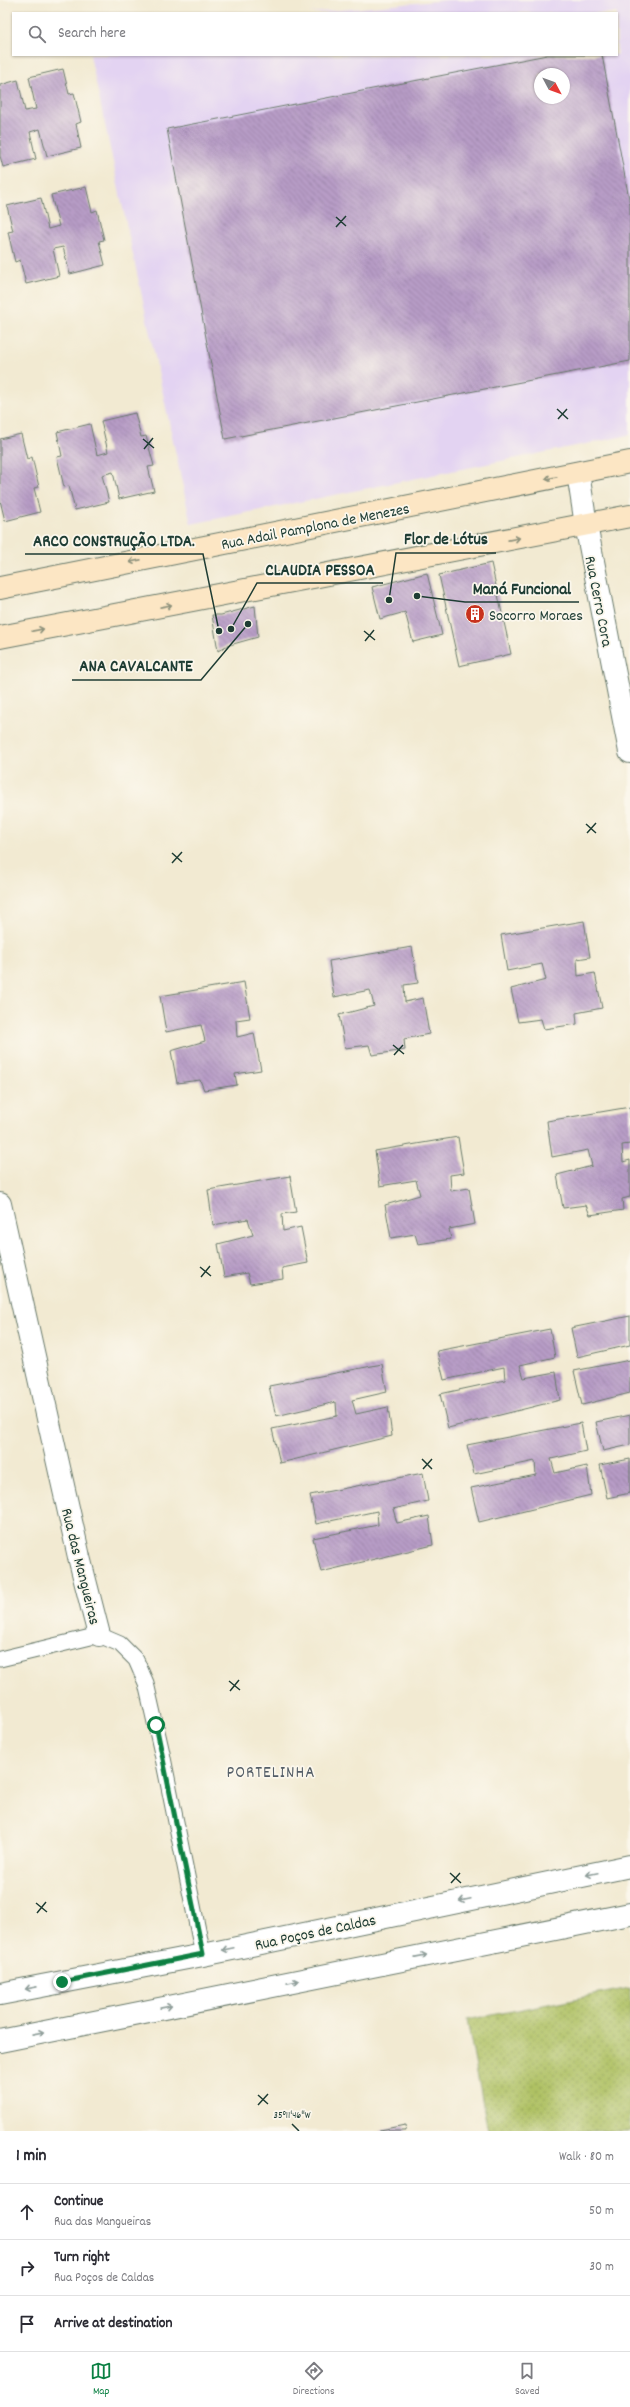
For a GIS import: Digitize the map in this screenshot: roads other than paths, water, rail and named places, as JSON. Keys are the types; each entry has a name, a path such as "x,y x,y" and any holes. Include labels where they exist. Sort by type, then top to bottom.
{"main road":[{"name":"Rua Adail Pamplona de Menezes","path":"0,588 630,462"},
{"path":"0,637 630,516"}],"street":[{"name":"Rua Cerro Cora","path":"578,473 586,525 630,752"},
{"name":"Rua das Mangueiras","path":"0,1204 77,1550 99,1635"},
{"name":"Rua Poços de Caldas","path":"0,1994 203,1954 630,1866"},
{"path":"0,2041 630,1914"}],"lane":[{"path":"0,1659 99,1635"},
{"name":"Rua das Mangueiras","path":"99,1635 120,1644 136,1660 146,1683 203,1954"}],"place":[{"name":"Maná Funcional","path":"417,596"},
{"name":"Flor de Lótus","path":"389,600"},
{"name":"Socorro Moraes","path":"475,614"},
{"name":"ANA CAVALCANTE","path":"248,624"},
{"name":"CLAUDIA PESSOA","path":"231,629"},
{"name":"ARCO CONSTRUÇÃO LTDA.","path":"219,631"}],"district":[{"name":"PORTELINHA","path":"271,1771"}]}
